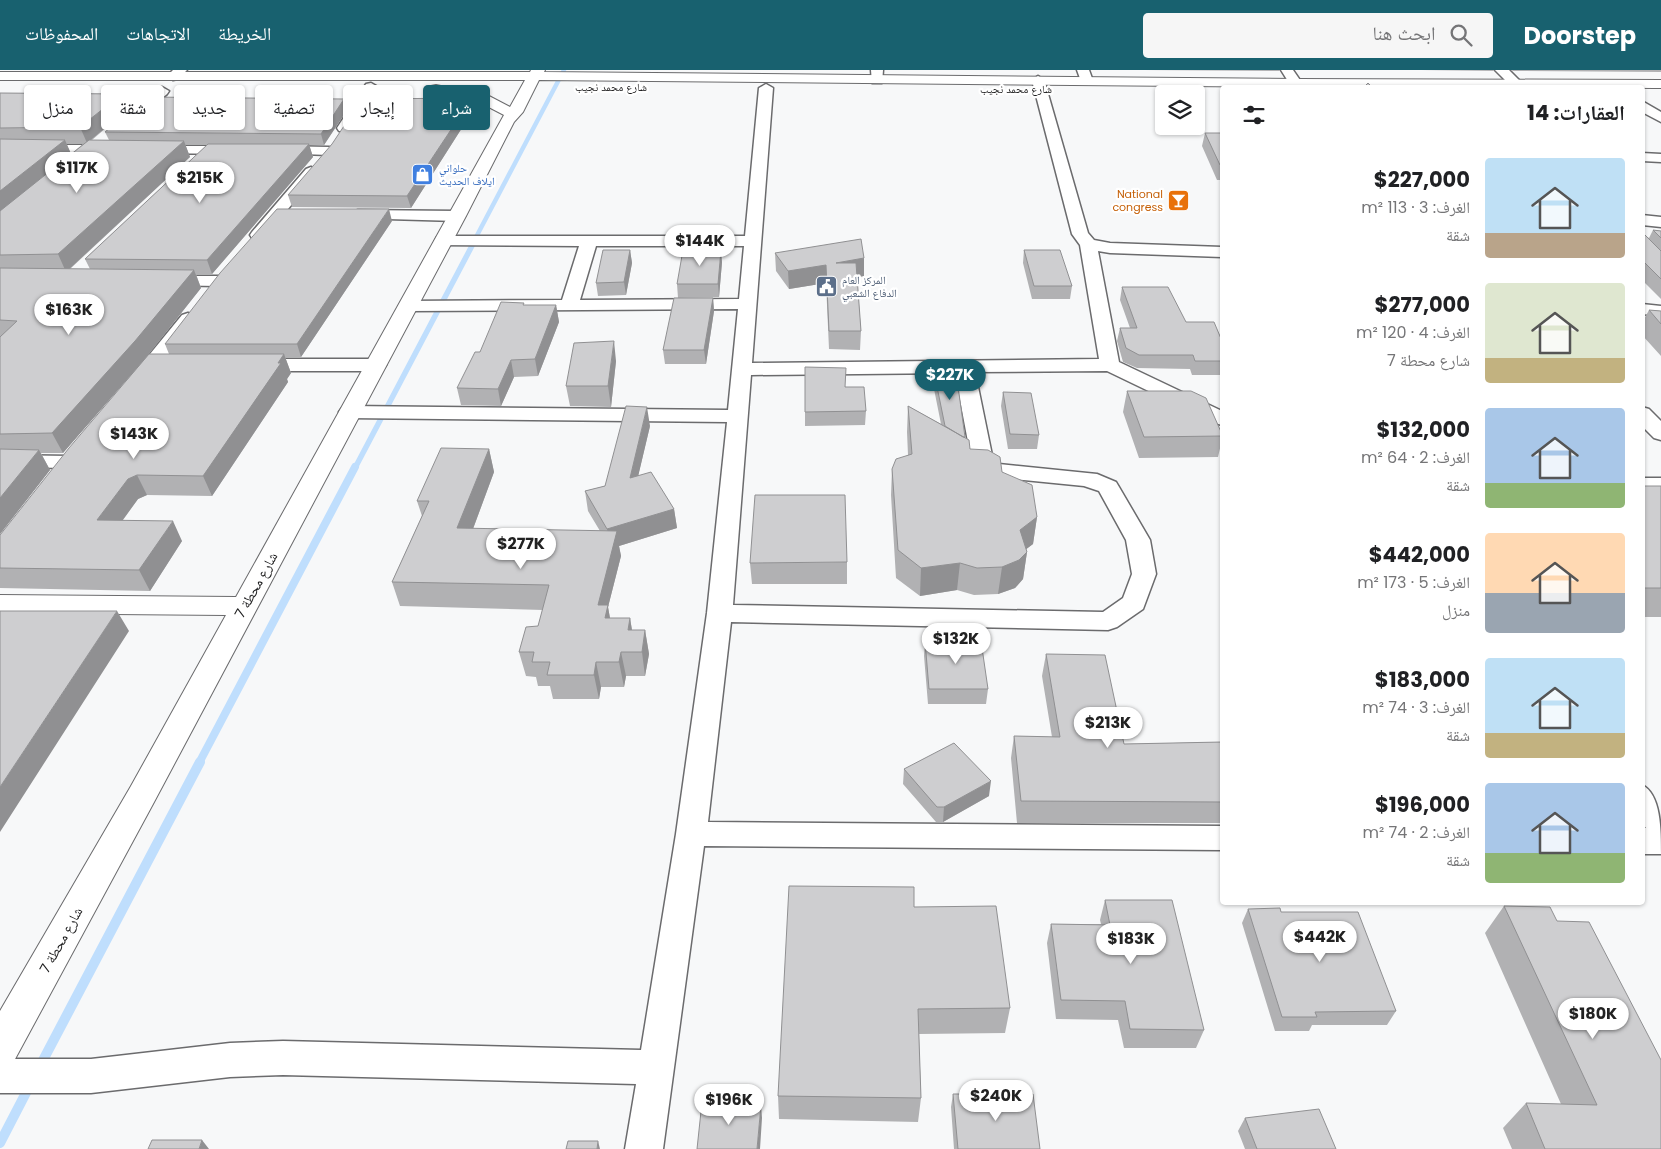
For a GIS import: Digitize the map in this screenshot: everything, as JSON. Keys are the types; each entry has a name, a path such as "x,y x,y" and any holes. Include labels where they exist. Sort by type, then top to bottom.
{"main road":[{"path":"454,76 499,70"},
{"path":"561,70 615,82"},
{"name":"شارع محمد نجيب","path":"0,76 62,73 393,73 528,81 615,82 877,75 1039,85 1085,75 1296,83 1661,84"},
{"name":"شارع محمد نجيب","path":"762,79 1220,90"},
{"path":"490,101 511,112 528,81"},
{"name":"شارع محمد نجيب","path":"470,85 528,81"},
{"name":"شارع محطة 7","path":"0,1048 142,795 444,241 528,81"},
{"path":"584,90 615,82"},
{"name":"شارع محمد نجيب","path":"245,90 343,88"},
{"path":"1645,92 1661,92"},
{"path":"0,604 244,606"}],"street":[{"path":"1287,70 1296,83"},
{"path":"1501,70 1516,83"},
{"path":"644,1149 691,834 720,613 754,241 762,79"},
{"path":"1039,85 1080,234 1088,244 1110,365"},
{"path":"1645,107 1661,118"},
{"path":"77,162 116,130"},
{"path":"243,251 329,151 343,130"},
{"path":"0,149 121,150"},
{"path":"140,150 245,150"},
{"path":"194,164 208,150"},
{"path":"264,150 329,151"},
{"path":"1645,157 1661,158"},
{"path":"275,214 294,214"},
{"path":"342,215 457,216"},
{"path":"1645,220 1661,222"},
{"path":"444,241 754,241"},
{"path":"569,305 589,241"},
{"path":"1088,244 1110,248 1220,252"},
{"path":"127,395 230,266"},
{"path":"150,280 218,281"},
{"path":"408,306 748,304"},
{"path":"1645,309 1661,310"},
{"path":"152,365 171,365"},
{"path":"239,365 376,365"},
{"path":"742,369 1110,365 1220,418"},
{"path":"720,613 1108,621 1134,604 1144,574 1138,540 1108,487 1097,481 1084,479 993,470 983,463 964,367"},
{"path":"350,412 737,416"},
{"path":"1645,416 1661,434"},
{"path":"0,461 70,462"},
{"path":"1645,485 1661,486"},
{"path":"1645,802 1661,828"},
{"path":"691,834 1220,838"},
{"path":"1645,841 1661,841"},
{"path":"0,1076 91,1076 230,1060 283,1058 656,1067"}],"building":[{"path":"0,93 24,93 24,128 0,128"},
{"path":"91,94 101,94 101,110 91,118"},
{"path":"164,97 174,97 174,130 245,130 245,98 255,98 255,130 324,130 321,134 105,132 107,130 164,130"},
{"path":"423,98 423,130 451,130 407,196 288,195 332,144 343,128 343,130 413,130 413,99"},
{"path":"333,99 343,99 333,116"},
{"path":"1205,133 1220,133 1220,165"},
{"path":"0,139 65,140 0,191"},
{"path":"89,140 184,141 58,254 0,255 0,211"},
{"path":"208,144 309,144 207,260 85,259"},
{"path":"277,209 389,209 297,344 165,344 220,273"},
{"path":"1653,230 1661,231 1661,238"},
{"path":"1645,235 1661,251 1661,279 1645,263"},
{"path":"861,239 864,258 836,263 856,263 861,331 829,331 826,265 788,271 775,253"},
{"path":"603,250 630,250 624,282 596,283"},
{"path":"683,250 721,250 718,284 677,284"},
{"path":"1024,250 1060,250 1072,286 1034,286"},
{"path":"0,268 194,270 135,341 52,433 0,434 0,337 17,321 0,320"},
{"path":"1122,287 1168,287 1186,322 1214,322 1220,336 1220,361 1195,361 1193,355 1139,355 1126,348 1120,328 1137,328"},
{"path":"674,298 713,298 704,350 663,350"},
{"path":"501,302 524,303 523,305 556,305 535,359 511,360 498,389 457,388 475,352 480,352"},
{"path":"1649,310 1661,311 1661,324"},
{"path":"614,341 608,386 566,386 574,343"},
{"path":"149,354 284,354 278,363 281,363 203,476 137,475 128,479 97,520 173,521 139,570 0,568 0,535 69,448"},
{"path":"805,367 846,368 845,387 864,387 866,411 805,412"},
{"path":"934,372 956,372 965,437 945,426"},
{"path":"1127,391 1191,391 1206,398 1220,430 1220,436 1144,437"},
{"path":"1003,392 1031,393 1039,435 1010,434"},
{"path":"626,406 647,407 630,478 651,472 674,509 607,529 585,491 605,486"},
{"path":"908,406 969,440 970,449 988,450 1000,457 1002,472 1032,485 1037,517 1020,530 1027,552 1019,560 1002,567 977,568 960,563 921,568 898,550 892,469 896,459 912,454"},
{"path":"441,448 489,449 457,528 617,531 598,605 608,605 605,618 630,618 628,630 645,630 642,652 621,652 619,662 596,662 594,675 547,675 550,662 532,662 534,652 519,652 526,627 538,626 549,585 392,582 429,501 417,501"},
{"path":"0,449 39,450 0,498"},
{"path":"1645,486 1661,486 1661,588 1645,588"},
{"path":"755,495 845,495 847,562 750,563"},
{"path":"0,611 117,611 0,787"},
{"path":"925,641 981,641 988,689 929,689"},
{"path":"1046,654 1105,655 1124,744 1220,742 1220,802 1021,801 1014,736 1060,737"},
{"path":"954,743 991,781 944,807 937,807 904,769"},
{"path":"789,886 914,887 914,907 996,906 1010,1008 918,1009 921,1098 778,1096"},
{"path":"1105,900 1172,900 1204,1030 1130,1029 1125,1001 1061,1000 1051,924 1110,925"},
{"path":"1504,906 1550,907 1557,921 1589,922 1661,1060 1661,1149 1545,1149 1526,1103 1597,1105"},
{"path":"1280,908 1281,912 1358,912 1396,1011 1315,1012 1317,1017 1282,1017 1248,909"},
{"path":"953,1094 1033,1094 1040,1149 958,1149"},
{"path":"702,1102 761,1105 757,1149 697,1149"},
{"path":"1319,1109 1336,1149 1257,1149 1245,1118"},
{"path":"152,1140 202,1140 199,1149 148,1149"},
{"path":"568,1141 598,1141 597,1149 566,1149"}],"waterway":[{"path":"473,243 564,70"},
{"path":"355,468 474,242"},
{"path":"199,763 355,467"},
{"path":"40,1066 200,762"},
{"path":"0,1143 30,1085"}],"place":[{"name":"حلواني ايلاف الحديث","path":"423,174"},
{"name":"National congress","path":"1179,200"},
{"name":"المركز العام الدفاع الشعبي","path":"826,286"}]}
